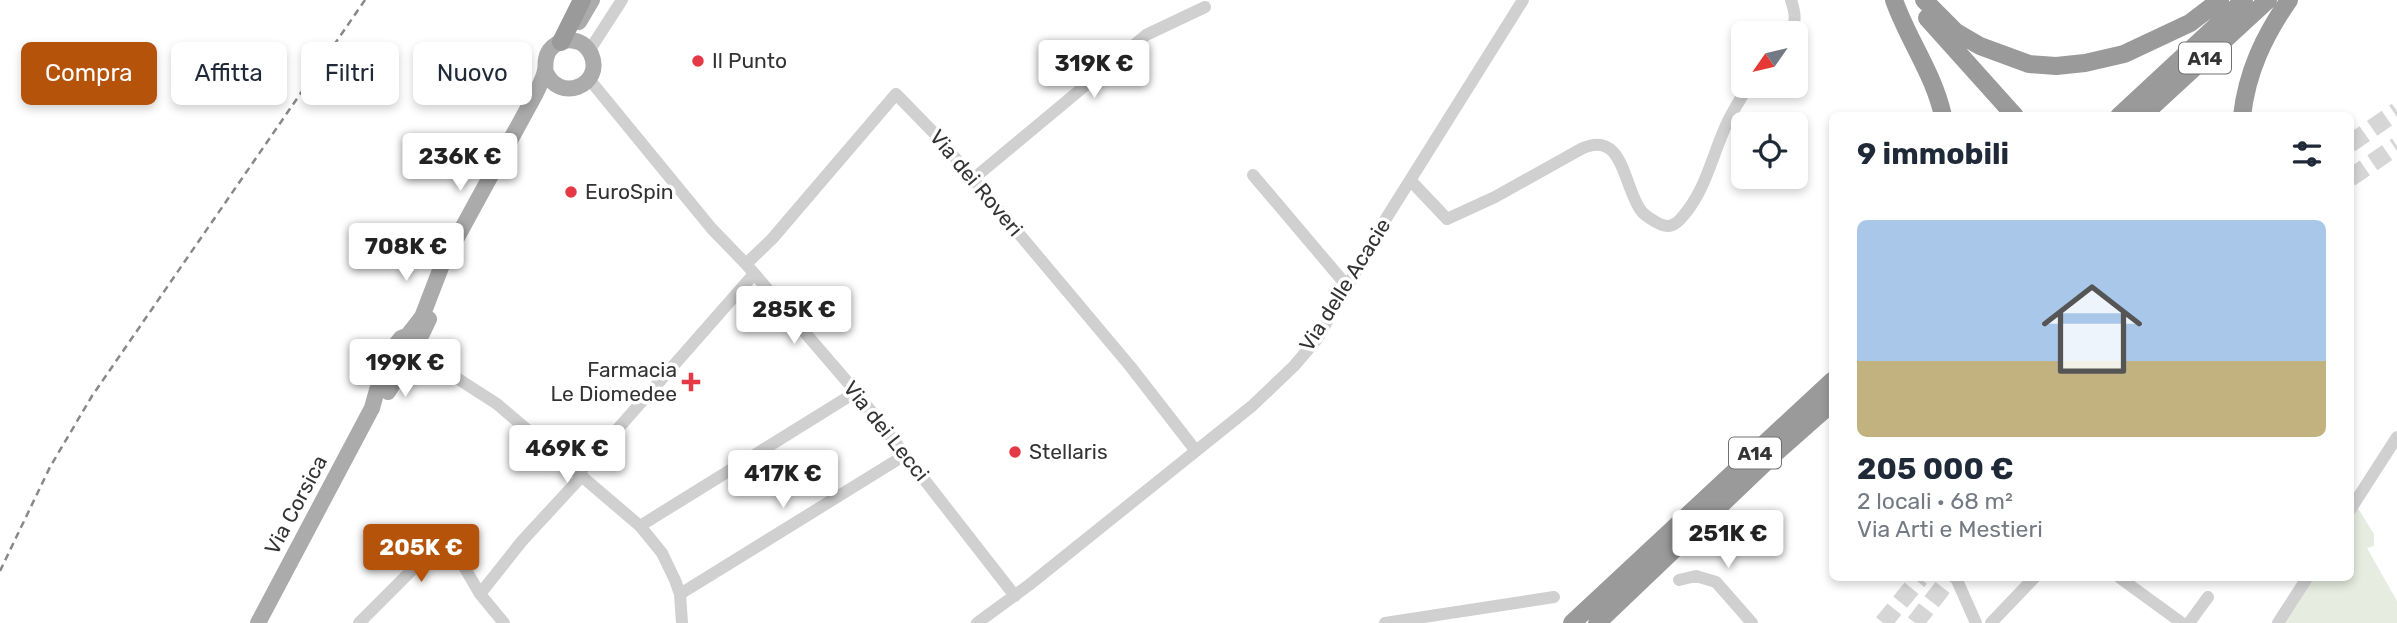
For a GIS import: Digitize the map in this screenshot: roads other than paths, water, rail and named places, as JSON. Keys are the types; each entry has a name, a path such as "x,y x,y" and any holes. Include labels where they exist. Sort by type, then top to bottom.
{"highway":[{"path":"566,41 582,0"},
{"path":"1894,0 1937,92 1942,112"},
{"path":"1916,0 1929,20 2011,112"},
{"path":"1924,0 1956,32 1980,46 2029,64 2056,66 2124,54 2190,23 2220,0"},
{"name":"A14","path":"2123,112 2244,0"},
{"name":"A14","path":"2146,112 2268,0"},
{"path":"2243,112 2250,70 2274,22 2289,0"},
{"path":"1677,524 1743,454 1829,371"},
{"name":"A14","path":"1572,623 1829,384"},
{"name":"A14","path":"1597,623 1829,405"}],"main road":[{"name":"Via Corsica","path":"403,357 418,358 411,339 427,307 442,265 535,95 545,70 547,55 551,48 566,41 592,0"},
{"path":"545,70 558,86 573,89 589,79 594,64 589,51 580,43 566,41"},
{"name":"Via Corsica","path":"411,339 542,100 550,90 558,86"},
{"name":"Via Corsica","path":"258,623 372,408 386,394 403,357 398,341 411,339"}],"street":[{"path":"589,51 622,0"},
{"name":"Via delle Acacie","path":"977,623 1016,596 1252,406 1294,366 1317,339 1523,0"},
{"path":"1791,0 1795,21"},
{"path":"973,179 1146,35 1205,7"},
{"name":"Via dei Lecci","path":"589,79 712,229 856,392 1016,596"},
{"name":"Via dei Roveri","path":"750,269 772,239 896,94 936,135 973,179 1130,366 1196,451"},
{"path":"1411,181 1447,219 1592,144 1604,145 1614,152 1642,212 1663,226 1671,226 1693,205 1729,119 1741,98"},
{"path":"1253,175 1347,286"},
{"path":"480,594 750,269"},
{"path":"411,339 435,364 481,393 640,526 662,553 680,594 682,623"},
{"path":"403,357 435,364"},
{"path":"640,526 856,392"},
{"path":"2354,504 2397,437"},
{"path":"680,594 905,455"},
{"path":"359,623 424,558 445,549 459,558 480,594 503,623"},
{"path":"1678,580 1696,576 1716,582 1752,623"},
{"path":"1957,581 1976,623"},
{"path":"1991,623 2031,581"},
{"path":"2124,581 2182,623"},
{"path":"2278,623 2300,581"},
{"path":"1385,623 1554,597"},
{"path":"2189,623 2208,597"}],"tunnel":[{"path":"2354,141 2397,111"},
{"path":"2354,175 2397,146"},
{"path":"1883,623 1918,581"},
{"path":"1915,623 1948,581"}],"railway":[{"path":"0,571 50,467 92,396 365,0"}],"place":[{"name":"Il Punto","path":"698,61"},
{"name":"EuroSpin","path":"571,192"},
{"name":"Farmacia Le Diomedee","path":"691,382"},
{"name":"Stellaris","path":"1015,452"}]}
